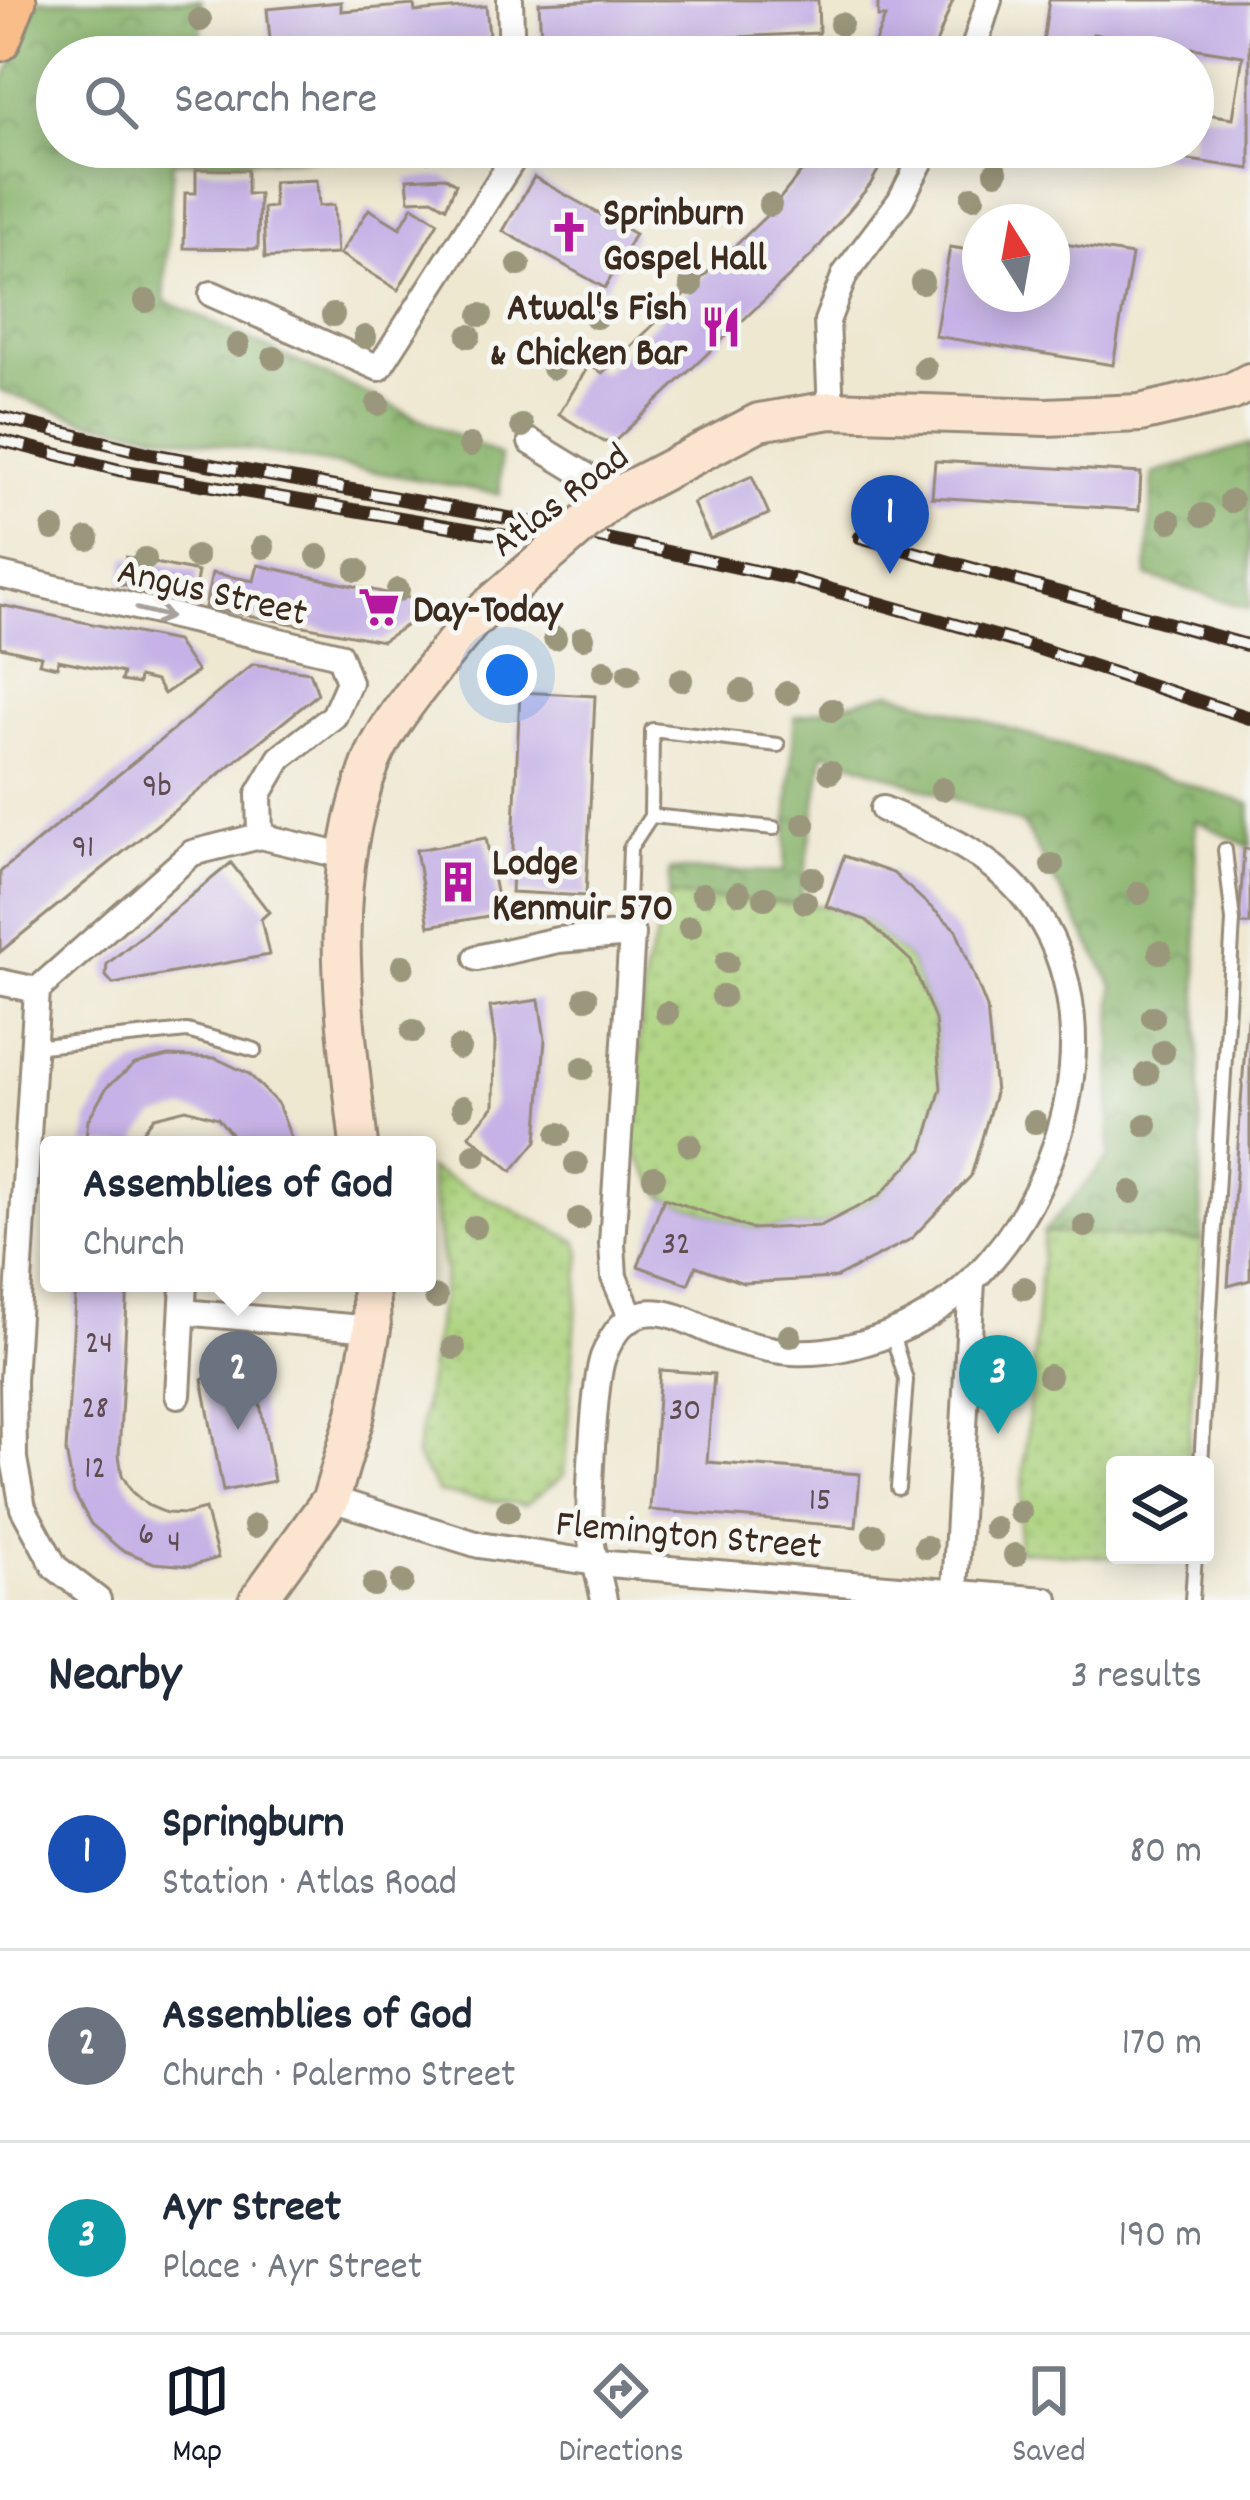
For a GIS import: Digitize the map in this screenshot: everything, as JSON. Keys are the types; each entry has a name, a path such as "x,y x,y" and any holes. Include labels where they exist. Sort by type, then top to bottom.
{"main road":[{"path":"0,41 16,0"}],"street":[{"path":"510,0 511,36"},
{"path":"977,36 989,0"},
{"path":"212,295 379,368 507,168"},
{"path":"831,410 826,321 845,274 900,201 917,168"},
{"name":"Atlas Road","path":"357,1136 340,940 344,856 372,760 417,690 472,621 609,503 759,422 831,410 1046,418 1140,413 1231,392 1250,382"},
{"path":"531,442 609,503"},
{"name":"Angus Street","path":"0,575 339,655 349,682 334,716 280,758 259,794 260,836"},
{"path":"604,1600 590,1524 601,1366 612,1339 632,1319 661,1312 729,1338 790,1352 823,1352 892,1334 971,1281 1026,1207 1054,1153 1070,1094 1072,1017 1064,974 1049,935 1006,876 975,850 883,808"},
{"path":"98,1600 56,1567 23,1508 14,1459 13,1380 37,989 192,853 260,836 344,856"},
{"path":"477,958 558,940 632,934 612,1244 614,1277 632,1319"},
{"path":"0,982 37,989"},
{"path":"955,1591 971,1281"},
{"path":"178,1395 184,1292"},
{"path":"258,1600 332,1499 356,1414 372,1329 370,1292"},
{"path":"183,1312 372,1329"},
{"name":"Flemington Street","path":"332,1499 478,1545 596,1563 1046,1600"}],"lane":[{"path":"632,934 629,848 651,816 652,730 778,745"},
{"path":"651,816 774,827"},
{"path":"1202,1456 1233,921 1225,850"},
{"path":"30,1047 187,1031 255,1050"},
{"path":"892,1334 906,1380 898,1488"},
{"path":"1192,1600 1194,1564"}],"green space":[{"path":"39,0 201,0 201,36 36,36 36,168 173,168 164,300 500,456 500,494 87,421 0,391 0,90"},
{"path":"1250,444 1250,609 1147,576 1153,474"},
{"path":"891,692 1250,804 1250,847 1195,820 1202,1241 1044,1232 1109,1157 1113,985 1023,824 824,752 800,903 669,896 670,870 784,872 795,717"},
{"path":"669,896 826,906 866,920 911,961 935,1020 941,1088 923,1149 879,1196 820,1226 751,1229 664,1198 631,1145 645,972"},
{"path":"436,1172 577,1241 581,1252 564,1475 525,1505 439,1493 416,1457 445,1273 436,1214"},
{"path":"1044,1232 1202,1241 1188,1456 1106,1456 1106,1557 1017,1550"}],"building":[{"path":"818,0 819,33 541,36 539,3"},
{"path":"878,0 953,0 939,36 877,36 885,17 878,17"},
{"path":"1049,0 1250,0 1250,169 1214,164 1214,115 1233,118 1243,56 1214,51 1214,36 1044,36"},
{"path":"341,2 341,11 486,6 489,36 270,36 267,9"},
{"path":"804,168 879,168 812,255 615,441 604,442 559,414 589,365 602,373 614,363 766,216"},
{"path":"196,169 247,170 247,194 259,194 258,249 184,248 185,193 196,193"},
{"path":"445,177 456,184 446,207 432,199 409,200 407,179"},
{"name":"Sprinburn Gospel Hall","path":"534,177 635,234 605,288 503,231"},
{"path":"317,180 319,206 334,205 337,254 265,258 263,208 274,207 273,182"},
{"path":"413,206 438,222 398,290 340,254 369,209 400,228"},
{"path":"1070,245 1132,255 1113,365 935,336 950,247 962,249 962,312 1070,312"},
{"path":"935,461 1141,473 1139,510 932,497"},
{"path":"752,476 769,514 710,539 693,503"},
{"path":"126,557 198,572 193,598 121,584"},
{"path":"258,565 427,602 427,612 382,641 205,607 212,573 254,581"},
{"path":"0,605 176,641 197,672 164,694 156,681 139,677 138,684 121,681 123,673 58,660 57,667 39,663 41,656 0,647"},
{"path":"253,664 310,672 318,694 0,952 0,872"},
{"path":"520,692 595,696 586,896 511,892"},
{"name":"Lodge Kenmuir 570","path":"486,838 500,914 429,926 416,850"},
{"path":"1244,849 1250,849 1250,924 1239,924"},
{"path":"844,856 893,873 956,930 987,1008 995,1093 971,1176 911,1239 835,1278 743,1283 696,1266 688,1284 638,1266 664,1198 751,1229 820,1226 879,1196 923,1149 941,1088 935,1020 911,961 866,920 826,906"},
{"path":"231,863 269,912 261,919 269,955 113,984 106,976 107,964"},
{"path":"539,1000 545,1039 537,1141 512,1171 469,1135 494,1106 495,1041 490,1007"},
{"path":"1247,1019 1250,1280 1228,1286"},
{"path":"168,1056 215,1058 249,1074 278,1104 290,1136 233,1136 218,1118 186,1109 154,1117 140,1136 86,1136 88,1120 107,1087 135,1064"},
{"path":"75,1292 128,1292 119,1455 122,1475 147,1505 166,1513 205,1509 218,1558 191,1566 154,1563 120,1549 91,1524 74,1493 66,1452"},
{"path":"254,1370 274,1481 223,1491 202,1379"},
{"path":"660,1370 714,1374 707,1462 860,1474 856,1527 650,1510"}],"railway":[{"path":"0,417 151,454 519,520 793,579 1034,647 1250,718"},
{"path":"0,440 119,470 554,544"},
{"path":"860,537 1250,646"}],"place":[{"name":"Sprinburn Gospel Hall","path":"569,232"},
{"name":"Atwal's Fish & Chicken Bar","path":"721,327"},
{"name":"Springburn","path":"890,574"},
{"name":"Day-Today","path":"379,607"},
{"name":"Lodge Kenmuir 570","path":"458,882"},
{"name":"Assemblies of God","path":"238,1430"},
{"name":"Ayr Street","path":"998,1434"}]}
